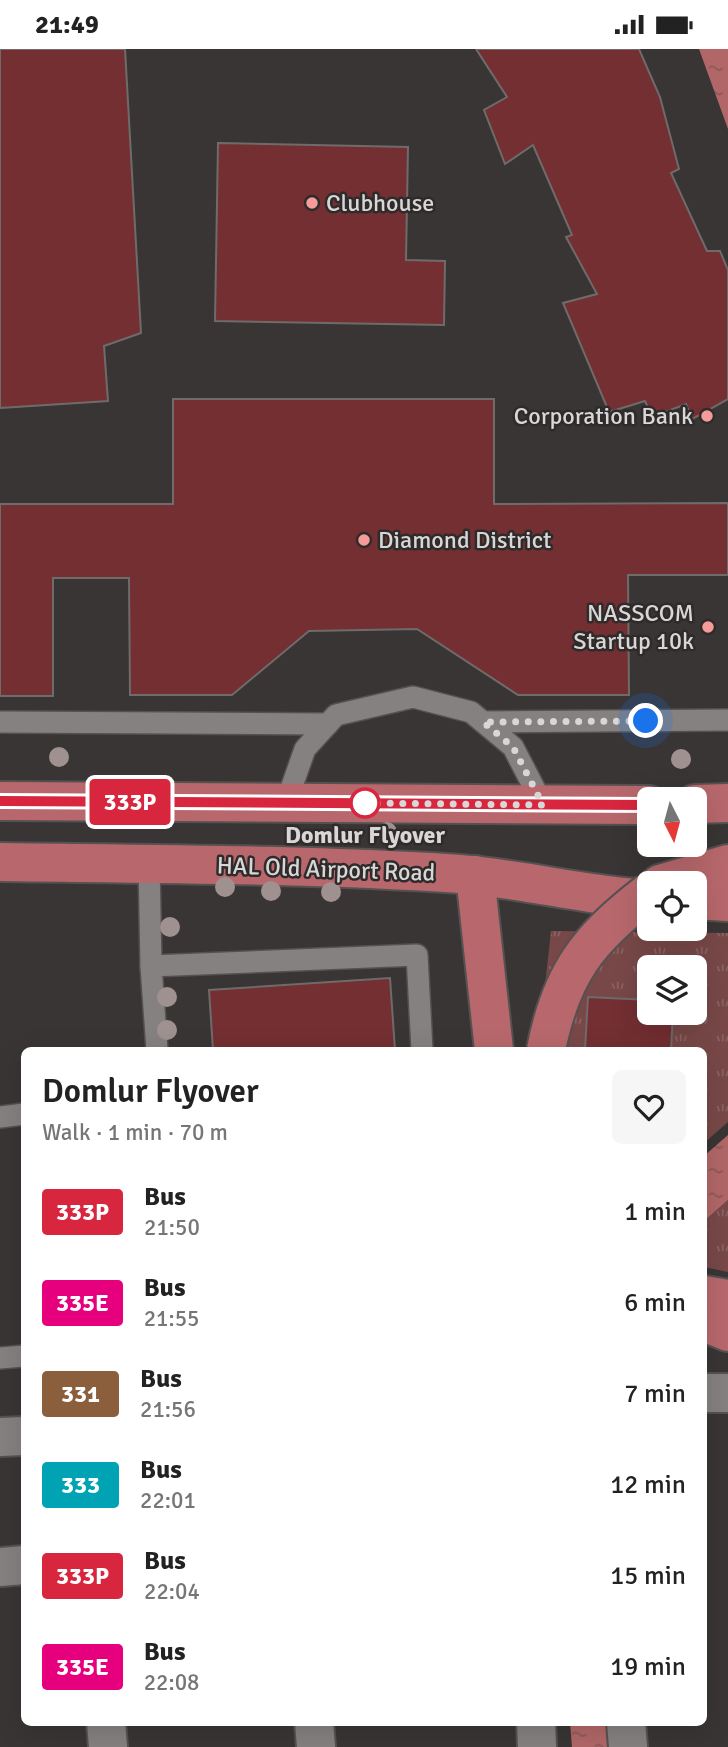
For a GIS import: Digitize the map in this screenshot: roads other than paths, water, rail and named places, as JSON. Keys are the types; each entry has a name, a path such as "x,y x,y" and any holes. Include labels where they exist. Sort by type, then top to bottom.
{"main road":[{"path":"0,801 637,805"},
{"path":"707,804 728,803"},
{"name":"HAL Old Airport Road","path":"0,862 355,867 475,875 610,897 637,898"},
{"path":"704,871 728,864"},
{"path":"475,875 494,1047"},
{"path":"547,1047 554,1008 576,963 617,917 637,901"},
{"path":"707,901 728,902"},
{"path":"707,1296 728,1299"},
{"path":"707,1323 728,1332"}],"street":[{"path":"707,1392 728,1393"},
{"path":"0,1437 21,1436"},
{"path":"0,1567 21,1565"},
{"path":"106,1726 108,1747"},
{"path":"314,1726 316,1747"},
{"path":"536,1726 537,1747"},
{"path":"626,1726 628,1747"}],"lane":[{"path":"286,803 305,749 336,715 413,697 471,712 513,747 543,805"},
{"path":"483,722 728,720"},
{"path":"0,722 328,724"},
{"path":"149,864 151,967 157,1047"},
{"path":"151,967 417,955 422,1047"},
{"path":"0,1117 21,1114"},
{"path":"0,1358 21,1356"}],"water":[{"path":"699,49 728,49 728,129"},
{"path":"728,1135 728,1200 707,1218 707,1153"},
{"path":"570,1726 609,1726 611,1747 572,1747"}],"place":[{"name":"Clubhouse","path":"312,203"},
{"name":"Corporation Bank","path":"707,416"},
{"name":"Diamond District","path":"364,540"},
{"name":"NASSCOM Startup 10k","path":"708,627"},
{"name":"Domlur Flyover","path":"365,803"}]}
